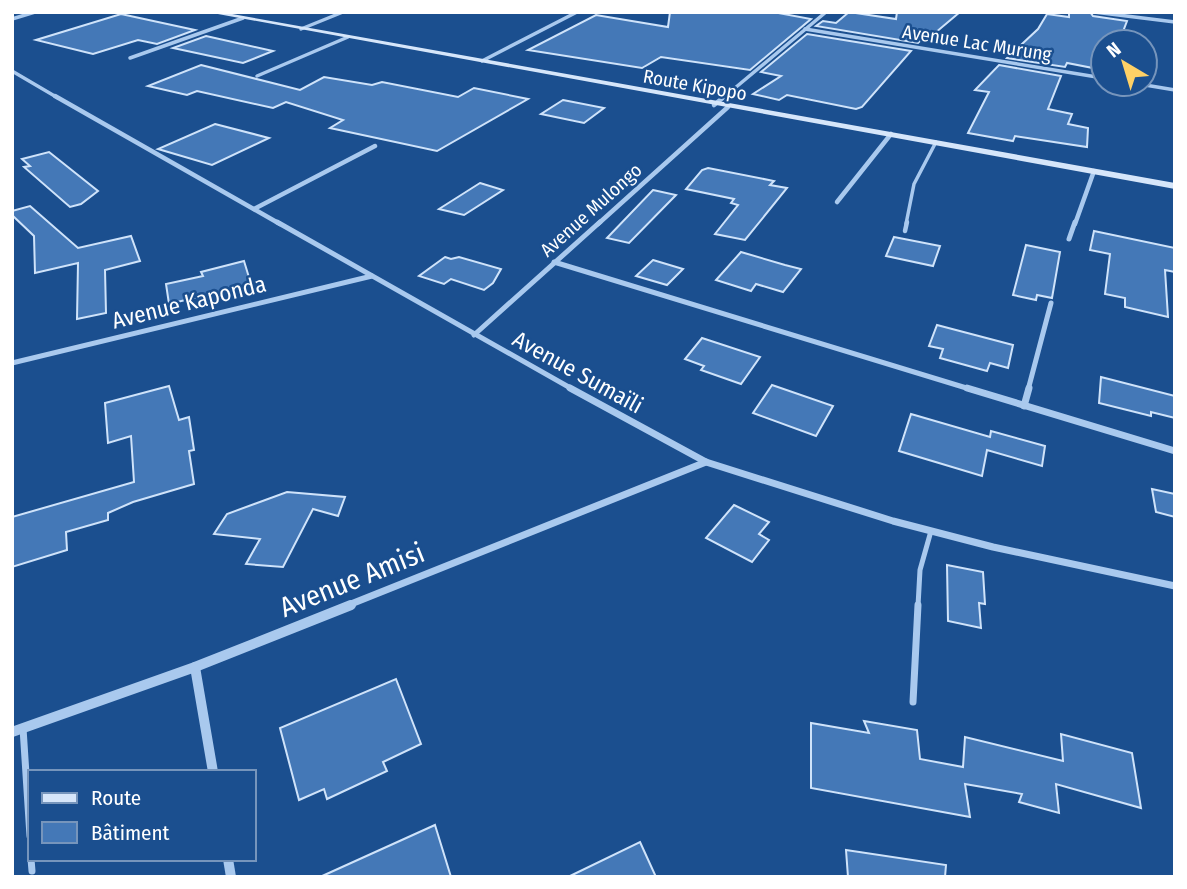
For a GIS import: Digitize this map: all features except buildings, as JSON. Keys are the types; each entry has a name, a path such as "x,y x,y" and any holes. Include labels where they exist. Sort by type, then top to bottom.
{"main road":[{"name":"Route Kipopo","path":"210,12 1175,186"}],"street":[{"path":"12,19 35,12"},
{"path":"301,29 343,12"},
{"path":"482,61 577,12"},
{"path":"713,104 825,12"},
{"path":"1094,12 1175,22"},
{"path":"130,58 243,18"},
{"name":"Avenue Lac Murung","path":"805,29 1089,76"},
{"path":"257,76 348,37"},
{"name":"Avenue Sumaïli","path":"12,71 474,335 706,462 812,497 931,531 1175,586"},
{"name":"Avenue Mulongo","path":"474,335 727,107"},
{"path":"837,202 891,134"},
{"path":"254,209 375,146"},
{"path":"1069,239 1094,172"},
{"path":"554,262 1175,451"},
{"name":"Avenue Kaponda","path":"12,363 373,276"},
{"path":"1024,406 1051,303"},
{"name":"Avenue Amisi","path":"12,732 195,667 706,462"},
{"path":"195,667 213,770"}],"lane":[{"path":"905,231 914,184 936,142"},
{"path":"914,702 920,570 931,531"},
{"path":"23,729 28,805"},
{"path":"31,861 32,871"}]}
